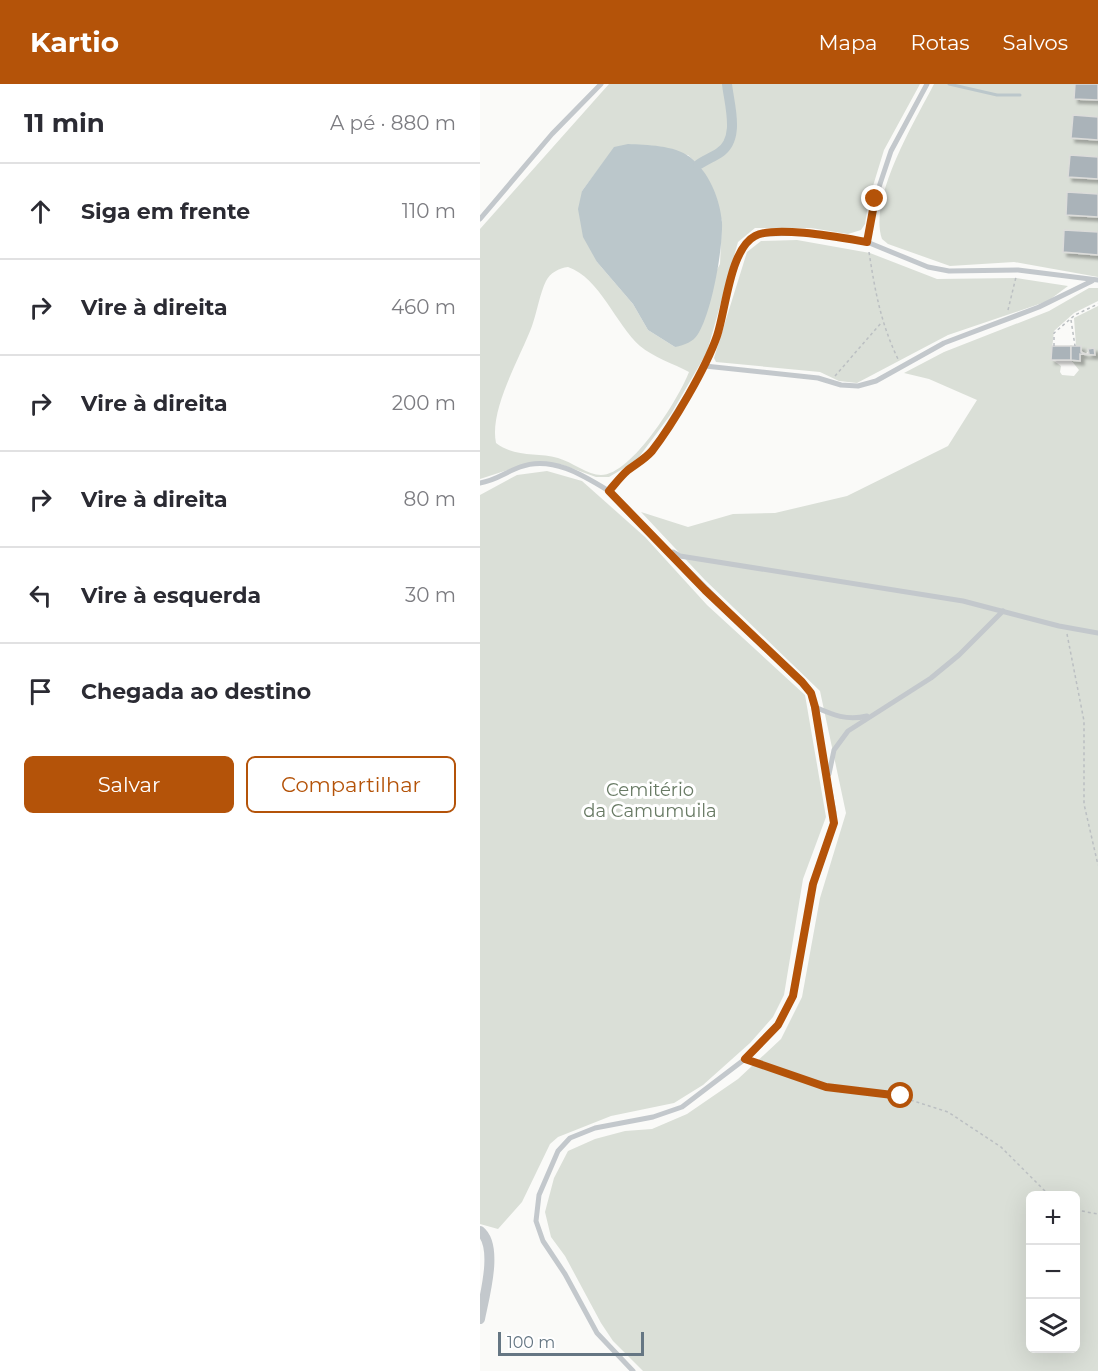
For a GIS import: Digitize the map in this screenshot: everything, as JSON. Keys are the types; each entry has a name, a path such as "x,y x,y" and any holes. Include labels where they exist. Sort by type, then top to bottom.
{"street":[{"path":"480,1231 489,1243 488,1282 480,1319"}],"lane":[{"path":"480,219 552,134 601,84"},
{"path":"867,242 875,199 891,151 927,84"},
{"path":"609,491 626,471 652,451 705,366 717,335 737,257 748,240 757,234 809,233 867,242 928,267 949,271 1018,270 1096,280"},
{"path":"705,366 818,378 858,386 876,381 944,343 1040,307 1096,280"},
{"path":"480,483 522,466 539,464 579,473 609,491 705,590 811,693 828,779 834,823 813,884 793,996 778,1025 745,1059 682,1107 653,1117 596,1128 570,1138 558,1151 539,1195 536,1221 543,1241 565,1274 597,1333 633,1371"},
{"path":"666,548 680,556 869,585 1003,610 1065,627 1098,633"},
{"path":"828,779 834,750 848,731 931,678 959,655 1003,610"},
{"path":"815,707 834,716 852,719 871,715"}],"path":[{"path":"867,242 882,322 901,365"},
{"path":"1006,318 1018,270"},
{"path":"1054,346 1054,333 1075,315 1098,304"},
{"path":"1071,320 1075,346"},
{"path":"830,382 882,322"},
{"path":"1065,627 1079,686 1084,721 1084,804 1098,865"},
{"path":"745,1059 826,1087 901,1096 948,1112 1001,1147 1045,1191"},
{"path":"1080,1211 1098,1214"}],"green space":[{"path":"609,84 920,84 884,150 869,199 865,224 861,230 848,234 811,228 755,228 738,242 707,352 671,414 636,461 609,477 596,477 560,464 529,463 480,479 480,229","holes":["615,147 688,155 701,167 722,221 720,264 675,347 648,330 633,304 597,262 582,191","568,267 579,273 599,291 631,337 640,346 689,372 665,416 640,449 613,472 601,475 591,473 558,458 519,453 496,443 495,430 501,400 532,326 544,286 552,273"]},
{"path":"934,84 1098,84 1098,277 1014,262 950,266 888,244 882,239 879,222 887,182 906,138"},
{"path":"797,240 870,253 937,279 1016,278 1068,286 1048,301 948,335 857,383 839,381 820,372 716,362 714,358 747,252 761,241"},
{"path":"1089,288 1098,288 1098,301 1074,313 1054,331 1051,359 1061,366 1062,375 1074,376 1079,370 1071,360 1080,361 1080,354 1095,355 1094,348 1085,354 1076,346 1074,318 1098,306 1098,1371 643,1371 613,1341 565,1256 551,1237 545,1212 554,1178 568,1151 595,1139 625,1131 652,1129 687,1114 738,1079 781,1039 802,997 820,898 846,813 820,691 705,580 641,512 688,527 733,514 775,513 847,496 948,446 977,400 929,379 904,373 944,352 1049,311"},
{"name":"Cemitério da Camumuila","path":"547,471 582,481 645,537 707,605 805,695 826,817 803,879 784,995 773,1017 750,1043 703,1085 674,1103 611,1116 558,1137 550,1144 522,1202 498,1229 480,1224 480,495 517,475"}],"shaded area":[{"path":"628,144 652,145 684,153 703,170 719,204 722,222 721,247 708,311 696,337 688,343 675,347 648,330 633,304 597,262 583,237 578,209 582,191 614,147"}],"building":[{"path":"1075,84 1098,84 1098,100 1074,99"},
{"path":"1073,115 1098,117 1098,140 1071,138"},
{"path":"1070,155 1098,157 1098,179 1068,177"},
{"path":"1067,192 1098,194 1098,217 1066,215"},
{"path":"1064,230 1098,232 1098,255 1063,252"},
{"path":"1052,346 1071,346 1071,360 1051,360"},
{"path":"1071,346 1081,346 1081,352 1085,354 1089,354 1088,349 1094,348 1095,355 1080,354 1080,361 1071,360"}],"waterway":[{"path":"698,165 719,153 730,139 732,121 727,84"},
{"path":"949,84 997,95 1020,95"}],"route":[{"path":"875,199 867,242 809,233 772,232 757,234 748,240 737,257 717,335 705,366 652,451 626,471 609,491 705,590 802,682 811,693 815,707 834,823 813,884 793,996 778,1025 745,1059 826,1087 901,1096"}]}
